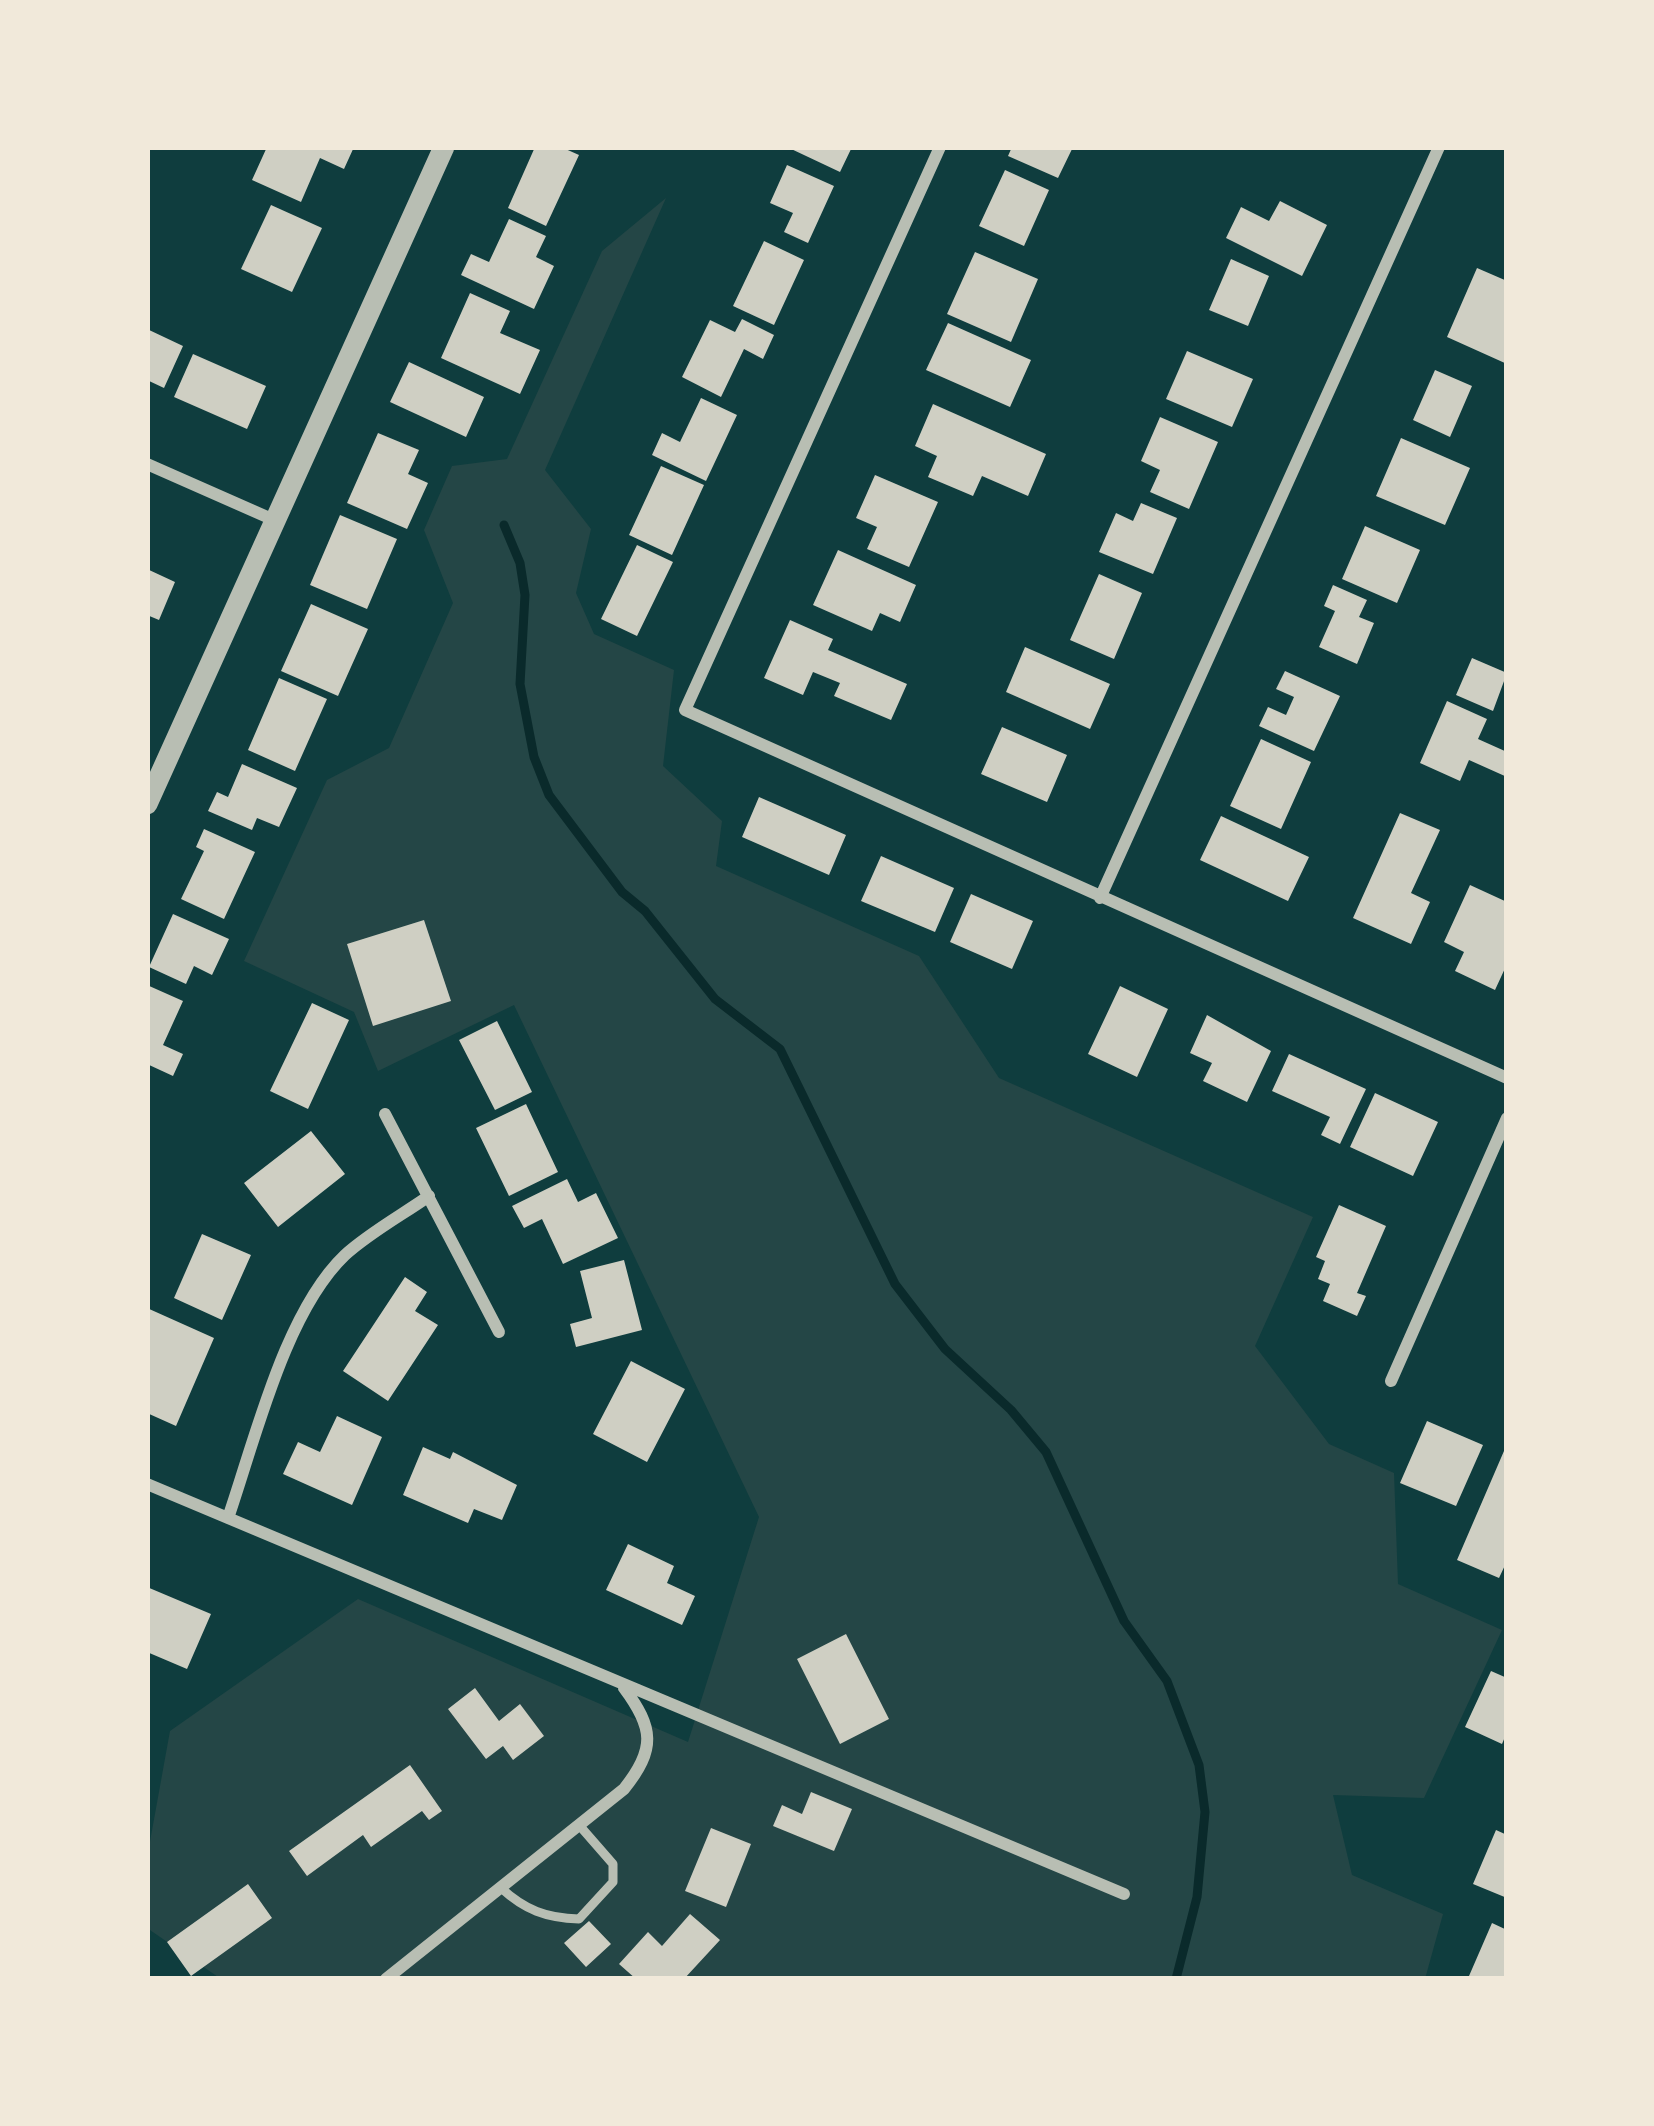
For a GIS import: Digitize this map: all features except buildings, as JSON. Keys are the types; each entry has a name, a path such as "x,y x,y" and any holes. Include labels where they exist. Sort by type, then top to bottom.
{"street":[{"path":"147,804 444,147"},
{"path":"940,147 685,710 1507,1078"},
{"path":"1100,898 1438,147"},
{"path":"147,464 274,520"},
{"path":"385,1114 499,1332"},
{"path":"1391,1381 1507,1118"},
{"path":"228,1518 287,1350 315,1298 344,1256 429,1196"},
{"path":"147,1484 1124,1894"},
{"path":"386,1979 624,1789 648,1754 651,1736 645,1716 623,1687"}],"lane":[{"path":"500,1888 520,1905 549,1918 579,1919 613,1882 613,1864 579,1825"}],"shaded area":[{"path":"666,198 545,470 591,529 576,593 594,634 674,670 663,766 722,821 716,866 919,956 999,1078 1313,1217 1255,1346 1329,1444 1394,1473 1398,1584 1502,1630 1424,1798 1333,1795 1352,1875 1443,1914 1425,1979 221,1979 147,1928 147,1858 170,1731 358,1599 688,1742 759,1517 514,1005 378,1071 354,1012 244,961 327,780 389,748 453,603 424,530 452,466 507,459 602,251"}],"waterway":[{"path":"504,525 520,563 525,595 520,684 534,757 549,795 622,892 645,911 715,999 780,1049 895,1284 945,1349 1011,1410 1046,1452 1124,1621 1167,1681 1199,1765 1205,1812 1197,1897 1176,1979"}]}
